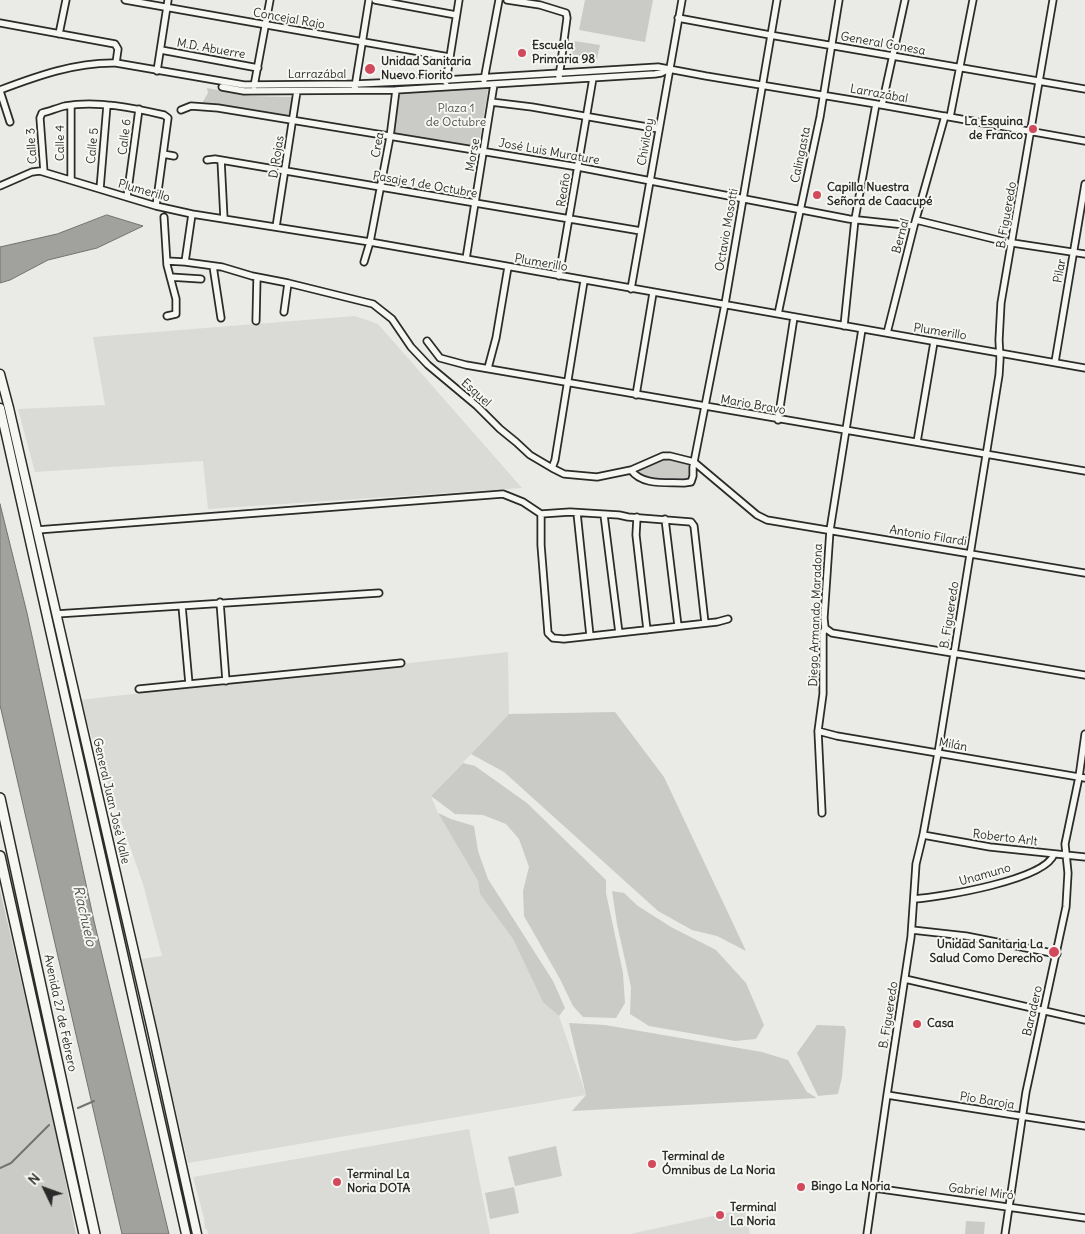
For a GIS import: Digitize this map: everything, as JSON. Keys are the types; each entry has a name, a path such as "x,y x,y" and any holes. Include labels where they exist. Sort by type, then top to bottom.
{"main road":[{"name":"General Juan José Valle","path":"0,374 152,1030 197,1234"},
{"name":"General Juan José Valle","path":"0,408 186,1234"},
{"name":"Avenida 27 de Febrero","path":"0,798 95,1234"},
{"name":"Avenida 27 de Febrero","path":"0,856 84,1234"}],"street":[{"path":"59,34 66,0"},
{"name":"Concejal Rajo","path":"126,0 449,57"},
{"path":"157,71 168,0"},
{"path":"254,88 270,0"},
{"path":"355,87 369,0"},
{"path":"375,0 456,15"},
{"path":"446,84 458,0"},
{"path":"484,82 499,0"},
{"path":"507,0 541,3 564,12 567,16 558,77"},
{"name":"Chivilcoy","path":"631,289 682,0"},
{"name":"Octavio Mosotti","path":"631,470 641,480 687,483 693,479 694,462 725,304 777,0"},
{"name":"Calingasta","path":"778,314 824,95 840,0"},
{"path":"844,326 855,219 879,104 893,56 905,0"},
{"name":"Bernal","path":"887,333 915,223 948,116 960,68 973,0"},
{"name":"B. Figueredo","path":"868,1234 912,930 916,864 938,753 987,455 999,375 1001,303 1053,0"},
{"name":"General Conesa","path":"678,18 1085,89"},
{"path":"0,23 115,44 118,49 116,64"},
{"name":"M.D. Abuerre","path":"161,50 258,68"},
{"name":"Larrazábal","path":"0,90 82,65 116,64 254,88 297,91 355,87 396,90 446,84"},
{"name":"Larrazábal","path":"484,82 494,84 650,67 879,104 1085,141"},
{"name":"Larrazábal","path":"222,88 244,91 254,88 446,84 558,77 593,78 661,73 669,69"},
{"name":"Reaño","path":"559,276 593,78"},
{"name":"Morse","path":"466,259 494,84"},
{"path":"0,90 10,122"},
{"name":"Crea","path":"364,262 370,242 390,137 396,90"},
{"name":"D. Rojas","path":"276,227 297,91"},
{"path":"491,102 532,107 659,129"},
{"path":"71,106 107,105 139,109 164,115 168,118 156,206"},
{"name":"Calle 5","path":"100,189 107,105"},
{"name":"Calle 3","path":"44,172 40,118 42,113 71,106"},
{"name":"Calle 4","path":"71,106 71,180"},
{"name":"José Luis Murature","path":"181,110 191,106 218,108 578,167 855,219 915,223 1012,243 1085,254"},
{"name":"Calle 6","path":"128,197 139,109"},
{"path":"163,154 174,156"},
{"name":"Pasaje 1 de Octubre","path":"207,160 215,159 641,231"},
{"path":"221,160 224,219"},
{"name":"Plumerillo","path":"0,186 32,172 44,172 156,206 192,214 370,242 1085,368"},
{"name":"Pilar","path":"1055,362 1085,184"},
{"path":"185,262 192,214"},
{"path":"164,217 167,261 176,299 176,314 167,316"},
{"name":"Esquel","path":"167,261 213,266 368,303 381,309 392,319 411,347 428,365 477,406 525,451 552,468 564,474 592,477 631,470 666,456 694,462 757,515 767,520"},
{"path":"213,266 221,318"},
{"path":"488,368 496,338 508,267"},
{"path":"170,277 201,279"},
{"path":"256,321 257,277"},
{"path":"552,468 555,460 584,281"},
{"path":"284,312 288,283"},
{"path":"636,394 653,293"},
{"path":"778,420 794,317"},
{"name":"Diego Armando Maradona","path":"822,813 818,731 823,694 823,637 830,530 862,329"},
{"name":"Mario Bravo","path":"427,341 440,358 466,365 778,420 1085,471"},
{"path":"917,442 934,342"},
{"path":"37,530 498,494 509,496 541,514 562,512 619,515 691,522 694,526 705,623"},
{"path":"576,513 590,636"},
{"path":"541,514 541,545 548,633 553,638 647,630 728,619"},
{"path":"604,515 619,633"},
{"path":"637,517 636,535 647,630"},
{"path":"665,519 678,626"},
{"name":"Antonio Filardi","path":"767,520 1085,573"},
{"path":"56,614 379,593"},
{"path":"220,602 226,681"},
{"path":"182,606 189,684"},
{"path":"825,628 832,633 1085,675"},
{"path":"139,690 401,663"},
{"name":"Milán","path":"818,731 837,736 1082,778"},
{"name":"Baradero","path":"1005,1234 1026,1092 1066,907 1068,882 1065,844 1082,778 1085,734"},
{"name":"Roberto Arlt","path":"923,835 990,847 1085,857"},
{"name":"Unamuno","path":"914,898 958,894 1003,882 1046,865 1053,858 1054,854"},
{"path":"912,930 966,936 1057,954"},
{"path":"905,979 1044,1009 1085,1020"},
{"name":"Pío Baroja","path":"887,1095 1085,1126"},
{"name":"Gabriel Miró","path":"874,1188 1085,1218"}],"shaded area":[{"path":"355,316 378,324 522,488 208,509 203,461 35,472 18,409 105,405 93,337"},
{"path":"508,652 509,714 431,796 438,813 478,881 480,894 513,939 543,1001 559,1016 586,1095 188,1163 141,959 162,956 143,884 79,700"},
{"name":"Terminal La Noria DOTA","path":"469,1129 490,1234 208,1234 207,1229 205,1229 193,1177"},
{"path":"745,1209 750,1234 630,1234"}],"green space":[{"path":"585,0 653,0 645,42 579,30"},
{"path":"574,41 600,45 597,59 571,55"},
{"path":"207,88 251,96 292,97 290,117 202,103 208,93"},
{"name":"Plaza 1 de Octubre","path":"486,88 488,90 477,147 393,133 395,96 400,91"},
{"path":"668,458 688,465 690,479 646,478 638,474 638,469 658,460"},
{"path":"615,712 664,777 746,951 717,936 692,930 658,911 504,772 471,754 509,714"},
{"path":"463,763 475,766 527,803 606,880 606,893 623,973 625,1003 616,1018 583,1017 573,1006 524,916 523,891 529,867 519,839 506,824 483,815 455,814 431,796"},
{"path":"438,813 474,826 478,851 488,879 553,981 565,1008 559,1016 543,1002 513,939 480,894 478,881"},
{"path":"0,890 54,1122 76,1234 0,1234"},
{"path":"612,891 624,893 638,906 671,927 716,950 746,983 764,1025 756,1039 735,1041 649,1026 630,1014 631,987 617,924"},
{"path":"569,1023 605,1025 762,1052 788,1060 807,1092 817,1098 572,1111 586,1095"},
{"path":"817,1025 844,1026 846,1030 842,1077 838,1094 818,1096 797,1053"},
{"path":"556,1146 562,1176 515,1186 508,1157"},
{"path":"514,1187 519,1213 490,1219 485,1193"},
{"path":"966,1221 985,1222 984,1234 965,1234"}],"water":[{"path":"107,215 143,226 97,248 48,260 10,280 0,283 0,247 57,234"},
{"name":"Riachuelo","path":"0,504 27,613 94,921 169,1234 122,1234 0,705"}],"waterway":[{"path":"78,1108 94,1101"},
{"path":"0,1168 11,1163 49,1125"}],"place":[{"name":"Escuela Primaria 98","path":"522,53"},
{"name":"Unidad Sanitaria Nuevo Fiorito","path":"370,69"},
{"name":"La Esquina de Franco","path":"1033,129"},
{"name":"Capilla Nuestra Señora de Caacupé","path":"817,195"},
{"name":"Unidad Sanitaria La Salud Como Derecho","path":"1054,952"},
{"name":"Casa","path":"917,1024"},
{"name":"Terminal de Ómnibus de La Noria","path":"652,1164"},
{"name":"Terminal La Noria DOTA","path":"337,1182"},
{"name":"Bingo La Noria","path":"801,1187"},
{"name":"Terminal La Noria","path":"720,1215"}]}
